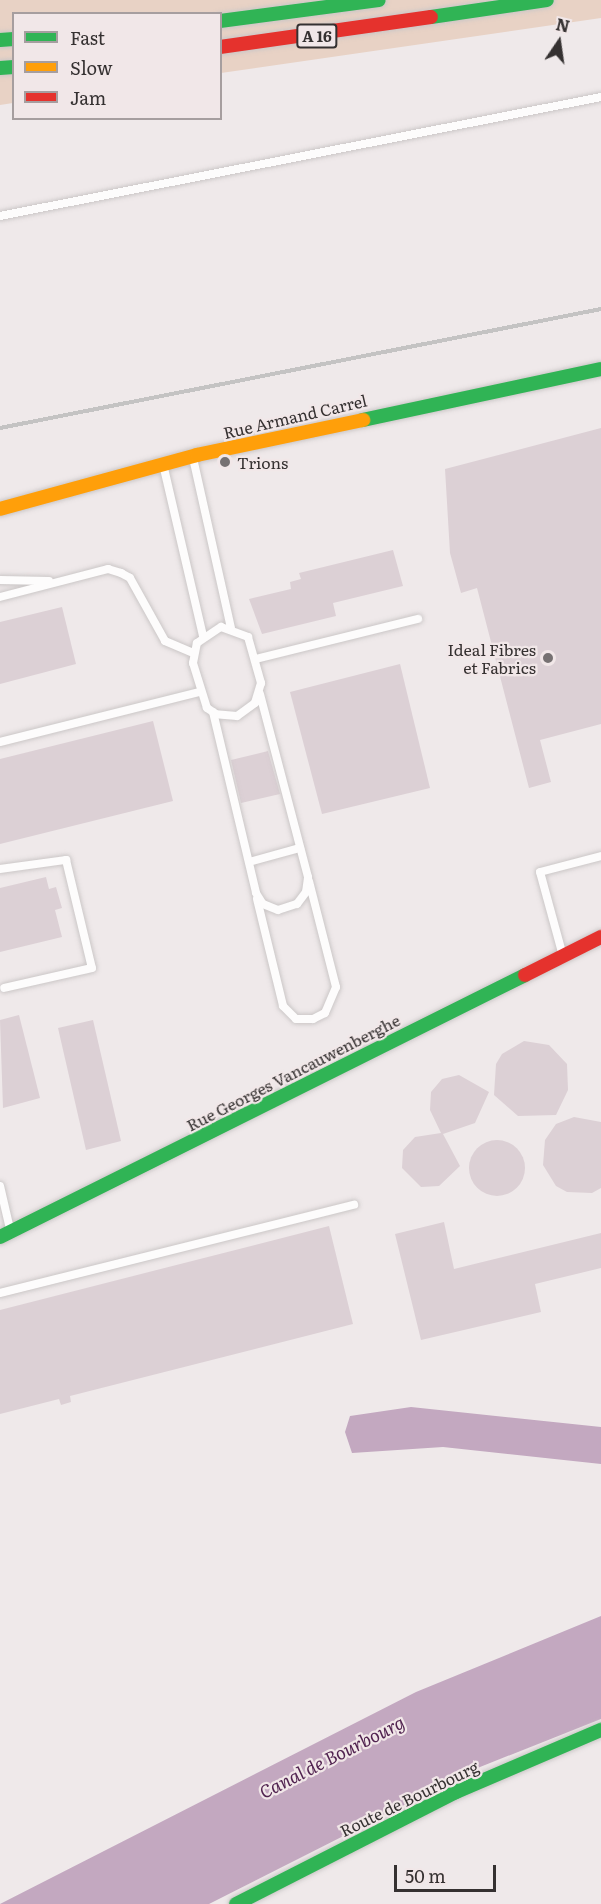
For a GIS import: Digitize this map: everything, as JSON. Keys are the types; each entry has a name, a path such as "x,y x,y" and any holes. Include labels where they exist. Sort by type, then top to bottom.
{"main road":[{"name":"A 16","path":"222,21 379,0"},
{"name":"A 16","path":"222,47 547,0"},
{"name":"Rue Armand Carrel","path":"0,510 192,456 601,369"},
{"name":"Rue Georges Vancauwenberghe","path":"5,1235 601,937"},
{"name":"Route de Bourbourg","path":"236,1904 262,1898 456,1792 601,1730"}],"lane":[{"path":"0,216 601,97"},
{"path":"192,456 231,628"},
{"path":"163,464 203,636 193,653 199,692 213,712 283,1006 296,1018 313,1019 325,1013 336,987 260,694 256,659 248,637 231,628 203,636"},
{"path":"0,597 108,569 130,578 165,641 193,653"},
{"path":"0,580 59,582"},
{"path":"256,659 418,619"},
{"path":"0,742 199,692"},
{"path":"213,712 237,716 247,711 260,694"},
{"path":"249,862 300,848"},
{"path":"563,957 540,872 601,856"},
{"path":"0,869 66,860 92,968 4,988"},
{"path":"256,893 263,904 278,910 297,903 306,892 308,877"},
{"path":"0,1186 5,1235"},
{"path":"0,1293 354,1205"}],"shaded area":[{"path":"0,0 601,0 601,18 222,73 222,12 12,12 12,103 0,105"}],"water":[{"path":"411,1407 601,1427 601,1464 443,1447 352,1453 345,1432 350,1416"},
{"name":"Canal de Bourbourg","path":"601,1616 601,1719 480,1767 209,1904 0,1904 416,1692"}],"building":[{"name":"Ideal Fibres et Fabrics","path":"601,428 601,724 540,740 551,782 529,788 477,588 461,593 450,553 445,469"},
{"path":"393,550 403,586 333,603 336,616 262,634 249,599 291,589 290,582 301,579 299,573"},
{"path":"62,607 76,664 0,684 0,622"},
{"path":"400,664 430,788 322,814 290,692"},
{"path":"153,721 173,801 0,844 0,759"},
{"path":"268,751 280,794 241,803 231,760"},
{"path":"46,877 49,889 56,887 62,908 55,910 62,937 0,952 0,888"},
{"path":"19,1015 40,1098 3,1108 0,1020"},
{"path":"93,1020 121,1141 86,1150 58,1028"},
{"path":"524,1041 549,1045 567,1064 568,1090 556,1115 518,1116 494,1095 496,1064 502,1054"},
{"path":"459,1075 489,1092 475,1123 443,1134 460,1166 439,1186 421,1187 402,1168 403,1150 415,1137 441,1133 430,1110 431,1092 442,1079"},
{"path":"574,1117 601,1122 601,1188 592,1193 567,1192 556,1186 543,1165 545,1140 556,1124"},
{"path":"497,1140 512,1145 520,1153 525,1168 520,1183 512,1191 497,1196 482,1191 474,1183 469,1168 474,1153 482,1145"},
{"path":"444,1222 454,1269 601,1233 601,1268 535,1284 541,1312 421,1340 395,1234"},
{"path":"329,1226 353,1324 70,1396 71,1402 61,1405 59,1399 0,1414 0,1310"}],"railway":[{"path":"0,428 601,309"}],"traffic: fast":[{"path":"222,21 379,0"},
{"path":"431,17 547,0"},
{"path":"0,40 12,39"},
{"path":"0,68 12,67"},
{"path":"363,420 601,369"},
{"path":"0,1237 525,975"},
{"path":"236,1904 456,1792 601,1730"}],"traffic: slow":[{"path":"0,509 197,455 363,420"}],"traffic: jam":[{"path":"222,47 431,17"},
{"path":"525,975 601,937"}],"place":[{"name":"Trions","path":"225,462"},
{"name":"Ideal Fibres et Fabrics","path":"548,658"}]}
